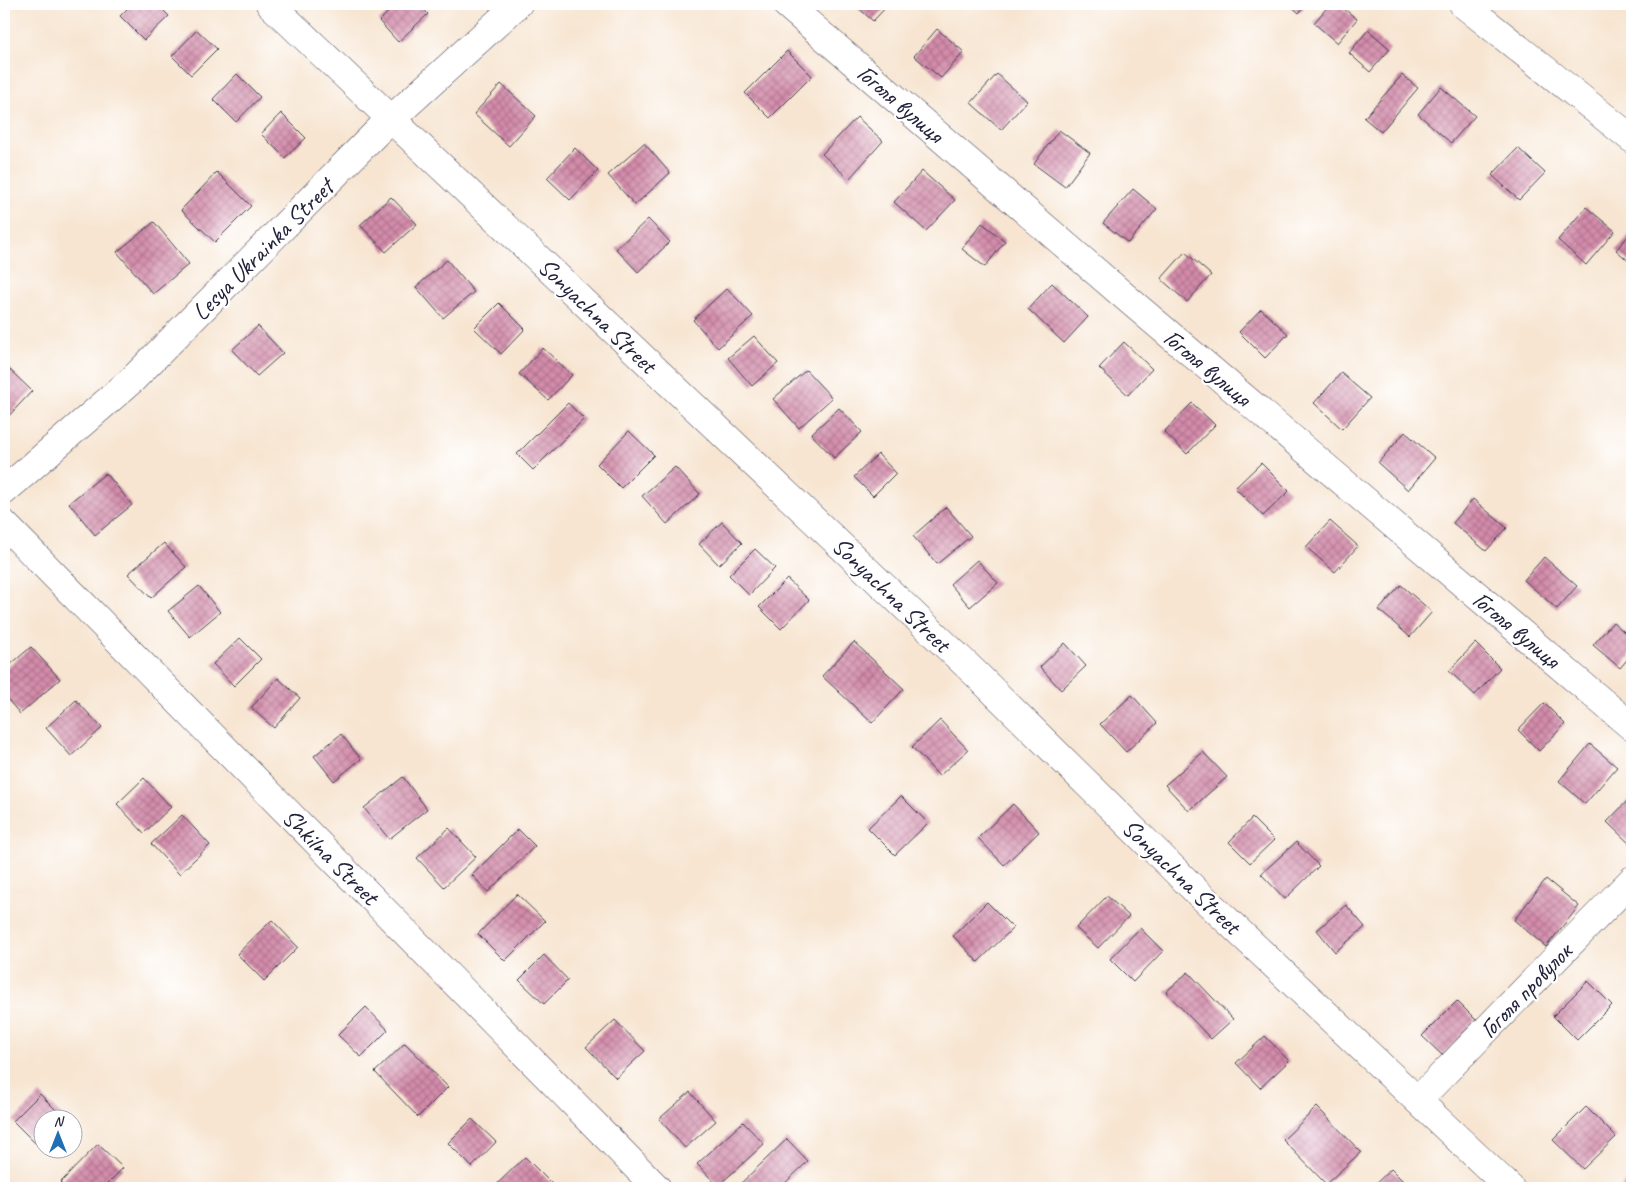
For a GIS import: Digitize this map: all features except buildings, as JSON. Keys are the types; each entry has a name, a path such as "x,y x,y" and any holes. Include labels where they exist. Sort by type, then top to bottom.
{"street":[{"name":"Sonyachna Street","path":"270,4 976,674 1196,891 1510,1188"},
{"name":"Lesya Ukrainka Street","path":"4,491 133,379 392,119 518,4"},
{"name":"Гоголя вулиця","path":"786,4 1130,301 1632,727"},
{"path":"1463,4 1632,139"},
{"name":"Shkilna Street","path":"4,524 657,1188"},
{"name":"Гоголя провулок","path":"1418,1100 1632,880"}]}
